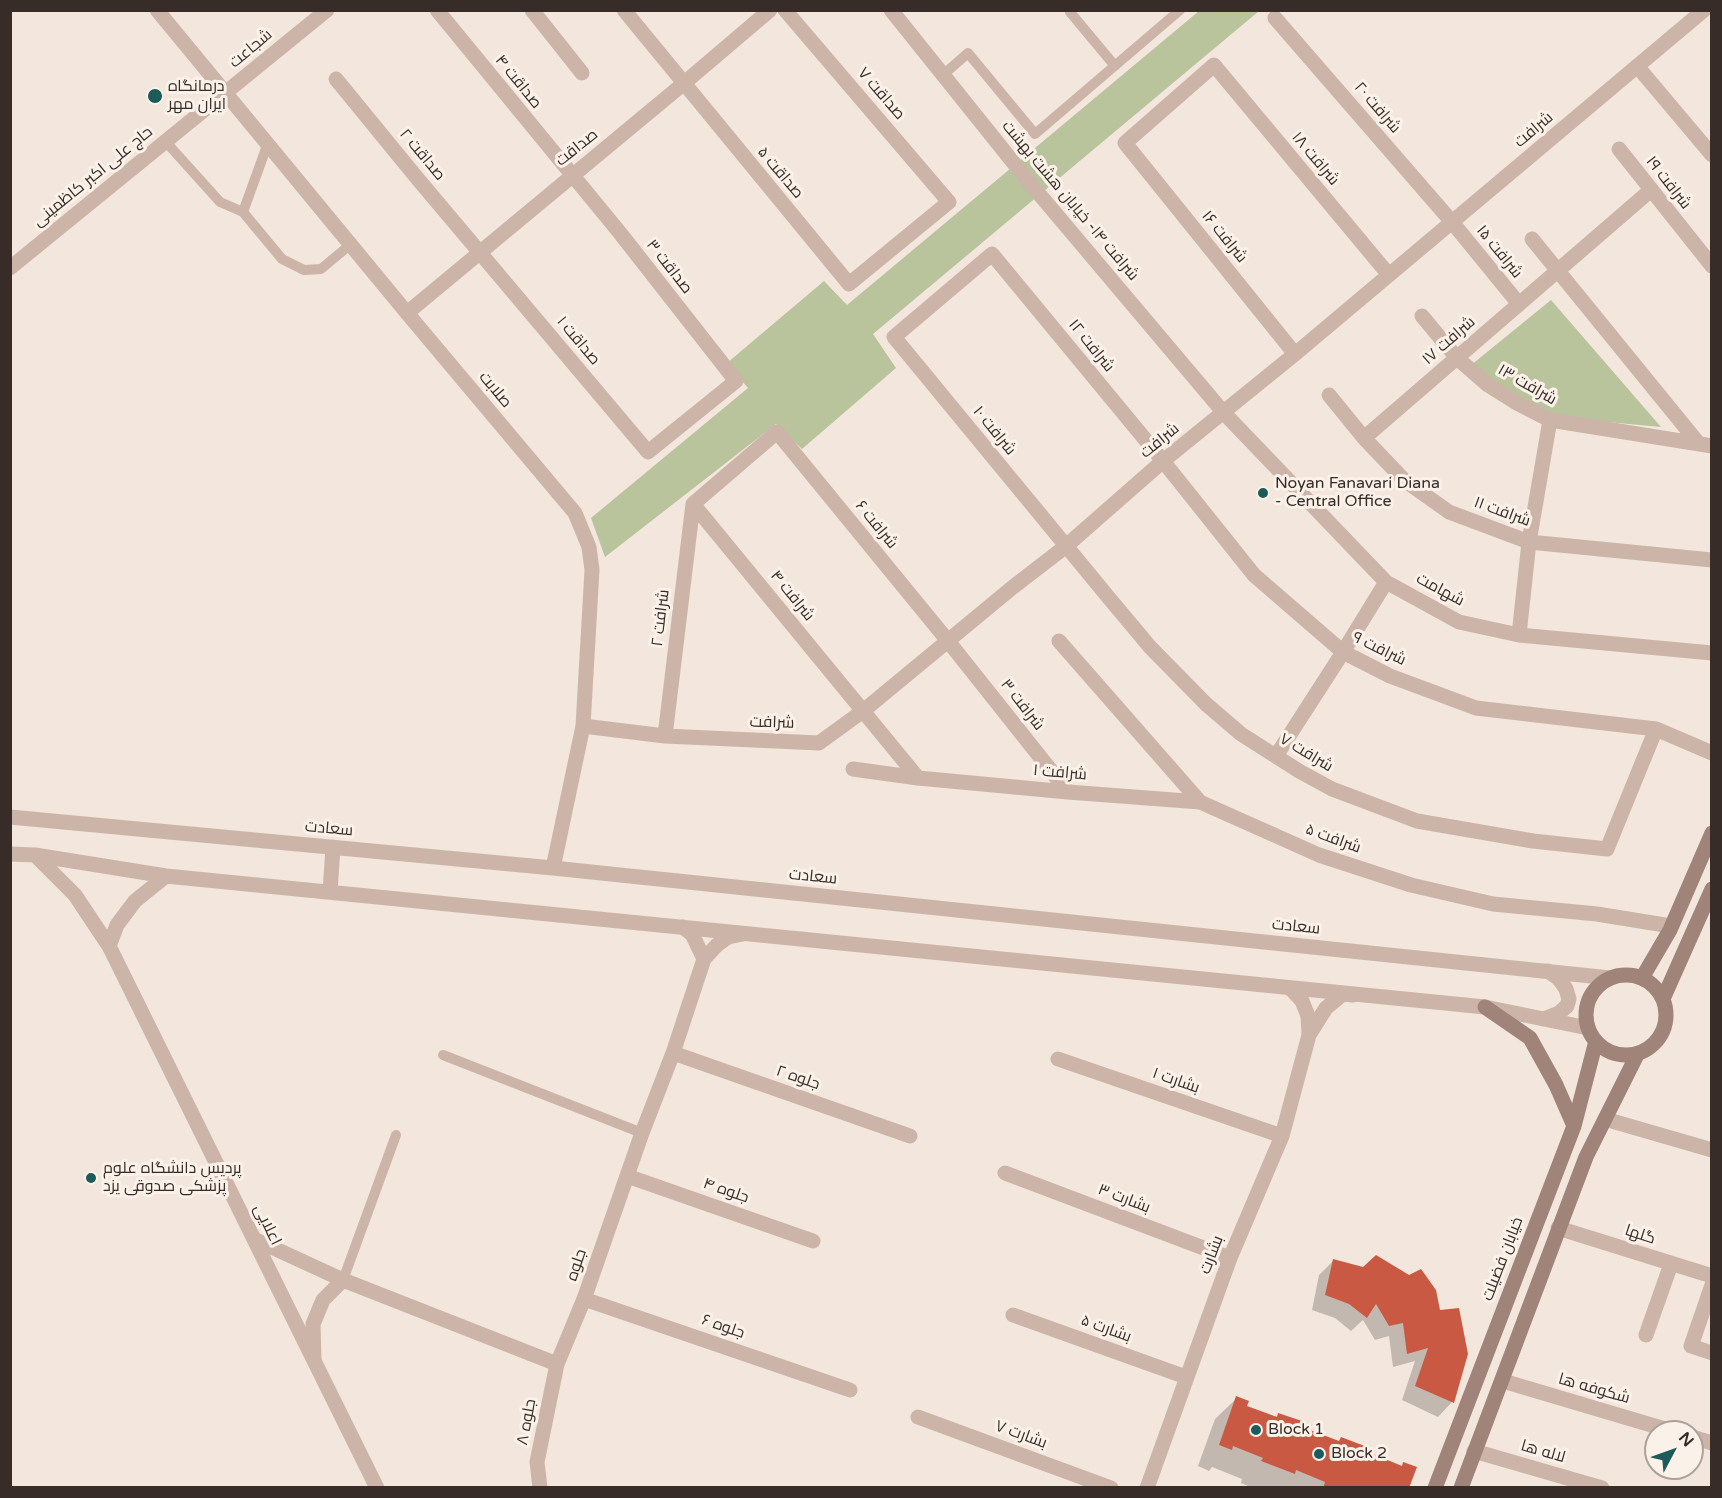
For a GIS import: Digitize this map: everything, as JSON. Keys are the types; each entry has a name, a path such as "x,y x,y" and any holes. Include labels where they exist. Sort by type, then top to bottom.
{"main road":[{"path":"1642,978 1671,926 1712,833"},
{"path":"1663,999 1712,889"},
{"path":"1626,975 1642,978 1651,984 1663,999 1666,1010 1662,1033 1646,1050 1624,1054 1612,1052 1602,1047 1592,1034 1586,1016 1587,1004 1592,993 1610,978 1626,975"},
{"path":"1485,1007 1530,1038 1556,1085 1574,1126"},
{"name":"خیابان فضیلت","path":"1435,1488 1574,1126 1592,1034"},
{"path":"1461,1488 1503,1382 1586,1157 1638,1053"},
{"path":"1510,1291 1532,1299"}],"street":[{"name":"صلابت","path":"157,10 575,513 589,547 592,570 583,726 553,868"},
{"name":"شجاعت","path":"227,93 327,10"},
{"name":"صداقت ۴","path":"437,10 572,176"},
{"path":"532,10 582,73"},
{"name":"صداقت ۵","path":"624,10 849,284"},
{"name":"صداقت","path":"407,313 770,10"},
{"name":"صداقت ۷","path":"785,10 949,202 849,284"},
{"name":"شرافت ۱۴- خیابان هشت بهشت","path":"891,10 1029,182 1224,413"},
{"name":"شرافت","path":"583,726 665,736 819,743 863,711 1065,547 1162,461 1295,354 1704,10"},
{"name":"شرافت ۲۰","path":"1275,18 1452,222"},
{"name":"شرافت ۱۶","path":"1214,65 1125,143 1295,354"},
{"name":"شرافت ۱۸","path":"1214,65 1389,275"},
{"path":"1637,66 1712,155"},
{"name":"صداقت ۲","path":"336,79 481,253"},
{"name":"حاج علی اکبر کاظمینی","path":"10,268 227,93"},
{"name":"شرافت ۱۹","path":"1619,149 1712,266"},
{"name":"صداقت ۳","path":"572,176 620,233 736,381 648,452"},
{"name":"شرافت ۱۷","path":"1364,438 1651,190"},
{"name":"شرافت ۱۵","path":"1452,222 1519,304"},
{"path":"1532,238 1705,445"},
{"name":"صداقت ۱","path":"481,253 648,452"},
{"name":"شرافت ۱۲","path":"894,337 992,254 1162,461"},
{"name":"شرافت ۱۳","path":"1422,316 1457,358 1488,385 1550,420 1705,445"},
{"name":"شرافت ۱۰","path":"894,337 1065,547"},
{"name":"شرافت ۱۱","path":"1329,395 1364,438 1404,480 1449,512 1529,542 1712,560"},
{"name":"شهامت","path":"1224,413 1386,582 1459,622 1520,635 1712,653"},
{"path":"1520,635 1529,542 1550,420"},
{"name":"شرافت ۶","path":"693,504 777,432 948,641"},
{"name":"شرافت ۹","path":"1162,461 1254,576 1343,652 1390,676 1476,708 1656,729 1712,753"},
{"name":"شرافت ۴","path":"693,504 863,711"},
{"name":"شرافت ۲","path":"665,736 693,504"},
{"name":"شرافت ۷","path":"1065,547 1150,647 1206,704 1241,734 1332,789 1417,821 1533,841 1607,849 1656,729"},
{"path":"1276,756 1386,582"},
{"name":"شرافت ۳","path":"948,641 1068,792"},
{"name":"شرافت ۵","path":"1059,641 1200,802 1319,855 1411,885 1493,904 1597,914 1671,926"},
{"path":"863,711 918,778"},
{"name":"شرافت ۱","path":"853,769 918,778 1200,802"},
{"name":"سعادت","path":"10,817 553,868 1610,978"},
{"path":"330,892 333,847"},
{"path":"10,855 35,855 166,876 1485,1007 1544,1019 1592,1034"},
{"name":"اعلایی","path":"35,855 75,895 109,946 377,1488"},
{"path":"109,946 117,925 135,901 166,876"},
{"path":"683,927 692,934 704,960 717,945 728,937 746,933"},
{"name":"جلوه","path":"557,1364 584,1299 642,1133 673,1053 704,960"},
{"path":"1544,1019 1559,1013 1567,1006 1569,999 1562,983 1548,972"},
{"path":"1290,988 1302,1001 1308,1016 1308,1035"},
{"path":"1308,1035 1326,1008 1343,994 1359,995"},
{"name":"بشارت","path":"1147,1488 1230,1258 1282,1136 1308,1035"},
{"name":"جلوه ۲","path":"673,1053 910,1136"},
{"name":"بشارت ۱","path":"1058,1059 1282,1136"},
{"path":"1605,1119 1710,1146"},
{"name":"بشارت ۳","path":"1005,1173 1230,1258"},
{"name":"جلوه ۴","path":"627,1176 813,1241"},
{"name":"گلها","path":"1558,1228 1712,1276"},
{"path":"254,1239 343,1280 557,1364"},
{"path":"1646,1335 1671,1264"},
{"path":"314,1359 313,1324 323,1300 343,1280"},
{"path":"1712,1285 1691,1346 1712,1353"},
{"name":"جلوه ۶","path":"584,1299 850,1390"},
{"name":"بشارت ۵","path":"1013,1315 1186,1377"},
{"name":"جلوه ۸","path":"540,1488 537,1462 557,1364"},
{"name":"شکوفه ها","path":"1503,1382 1644,1423"},
{"name":"بشارت ۷","path":"918,1417 1111,1488"},
{"name":"لاله ها","path":"1474,1451 1602,1488"}],"lane":[{"path":"1072,10 1070,12 1115,66"},
{"path":"943,75 968,53 1035,134 1180,10"},
{"path":"166,142 220,202 243,212 282,258 304,270 321,269 351,244"},
{"path":"243,212 268,143"},
{"path":"443,1056 642,1133"},
{"path":"343,1280 396,1135"}],"green space":[{"path":"1199,11 1259,11 873,334 896,368 802,449 776,424 605,557 591,518 748,388 727,363 824,281 847,305"},
{"path":"1551,300 1661,427 1554,417 1465,370"}],"building":[{"path":"1376,1255 1409,1275 1421,1269 1436,1290 1440,1310 1459,1308 1468,1354 1454,1403 1415,1386 1428,1348 1407,1354 1403,1323 1389,1326 1376,1304 1367,1318 1349,1304 1325,1295 1333,1259 1363,1267"},
{"path":"1236,1396 1249,1401 1247,1406 1277,1417 1278,1413 1299,1420 1312,1425 1310,1430 1339,1441 1341,1437 1375,1450 1373,1454 1402,1466 1403,1462 1417,1467 1409,1488 1323,1488 1325,1482 1296,1470 1295,1474 1261,1461 1263,1458 1233,1446 1232,1450 1219,1445"}],"place":[{"name":"درمانگاه ایران مهر","path":"155,96"},
{"name":"Noyan Fanavari Diana - Central Office","path":"1263,493"},
{"name":"پردیس دانشگاه علوم پزشکی صدوقی یزد","path":"91,1178"},
{"name":"Block 1","path":"1256,1430"},
{"name":"Block 2","path":"1319,1454"}]}
